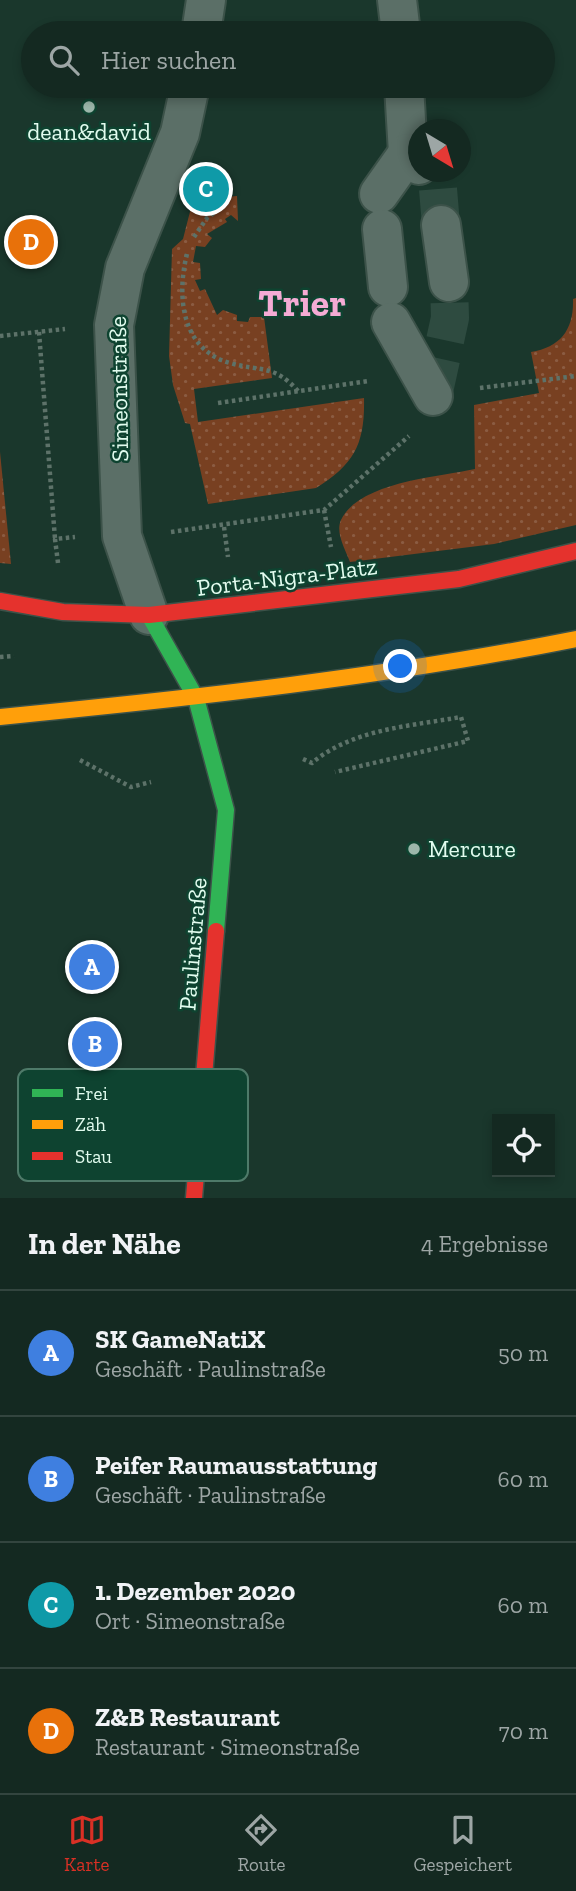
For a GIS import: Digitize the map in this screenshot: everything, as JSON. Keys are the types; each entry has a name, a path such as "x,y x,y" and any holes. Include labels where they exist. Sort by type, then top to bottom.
{"main road":[{"name":"Porta-Nigra-Platz","path":"0,601 63,612 149,615 459,579 576,551"},
{"name":"Paulinstraße","path":"149,615 196,698 226,810 205,1069"},
{"path":"0,717 196,698 461,662 576,639"}],"street":[{"path":"203,21 206,0"},
{"path":"397,0 400,21"},
{"name":"Simeonstraße","path":"149,615 122,536 114,325 125,268 180,133 187,98"},
{"path":"407,98 412,119"},
{"path":"425,182 381,212 390,305 433,396"},
{"path":"426,182 449,282"}],"path":[{"path":"192,240 206,218 218,210 221,199"},
{"path":"188,250 183,302 186,323 194,340 215,357 229,363 271,369 286,377 299,391"},
{"path":"0,336 72,328"},
{"path":"38,331 55,539"},
{"path":"218,403 365,381 433,396 576,376"},
{"path":"224,527 324,510 408,438 433,396"},
{"path":"324,510 331,550"},
{"path":"303,759 312,763 328,750 354,738 461,716 468,741 335,772"}],"shaded area":[{"path":"237,196 238,221 231,215 225,219 227,222 207,234 212,238 205,247 196,246 193,262 200,263 201,279 195,280 200,291 205,289 217,315 223,310 237,315 237,321 248,322 250,317 264,317 272,378 194,389 198,422 364,398 364,414 360,440 349,461 316,488 208,504 190,424 185,423 173,385 169,356 172,249 183,239 193,200"},
{"path":"576,298 576,525 494,544 350,562 339,530 341,520 350,507 364,497 401,483 475,469 474,405 539,393 531,352 550,346 564,335 571,319 573,299"},
{"path":"0,452 11,564 0,563"}],"tunnel":[{"path":"438,189 441,225"},
{"path":"433,396 450,318 449,282"}],"traffic: fast":[{"path":"149,615 196,698 226,810 216,931"}],"traffic: slow":[{"path":"0,717 289,685 433,665 576,639"}],"traffic: jam":[{"path":"0,601 63,612 149,615 459,579 576,551"},
{"path":"205,1069 216,931"},
{"path":"194,1198 195,1181"}],"place":[{"name":"dean&david","path":"89,107"},
{"name":"1. Dezember 2020","path":"206,189"},
{"name":"Z&B Restaurant","path":"31,242"},
{"name":"Mercure","path":"414,849"},
{"name":"SK GameNatiX","path":"92,967"},
{"name":"Peifer Raumausstattung","path":"95,1044"}],"district":[{"name":"Trier","path":"302,303"}]}
